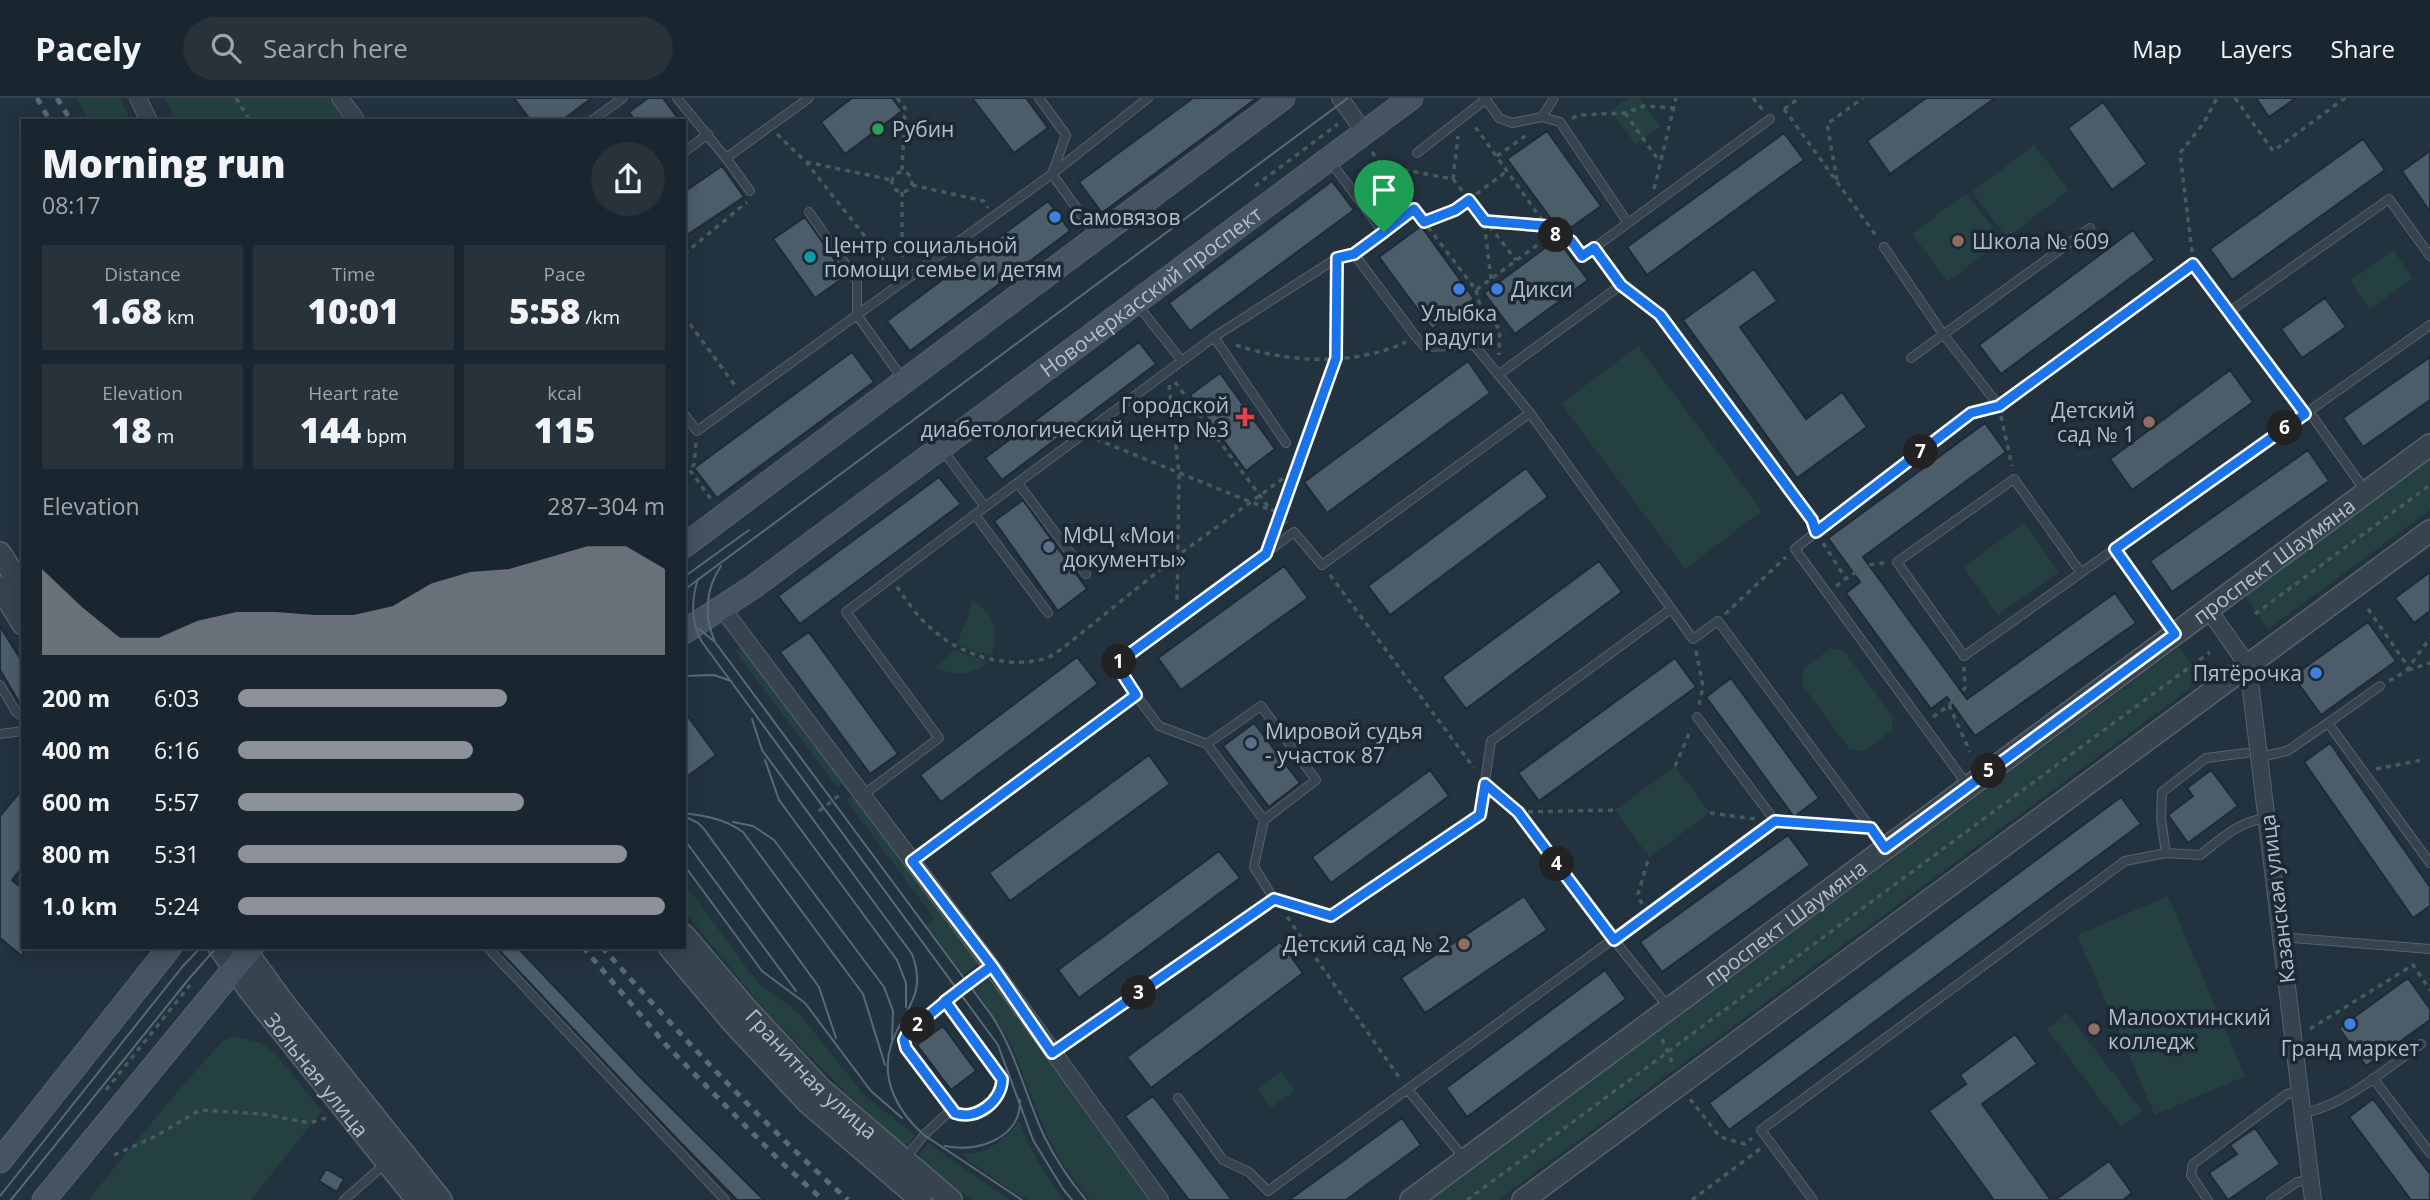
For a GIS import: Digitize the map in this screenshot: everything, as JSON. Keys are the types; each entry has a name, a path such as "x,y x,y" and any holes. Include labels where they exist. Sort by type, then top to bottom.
{"main road":[{"path":"686,545 1283,98"},
{"name":"Новочеркасский проспект","path":"686,631 722,608 1329,159 1367,141 1411,98"},
{"path":"0,1161 168,949"},
{"path":"44,1200 244,953"}],"street":[{"path":"138,98 148,119"},
{"path":"340,98 356,119"},
{"path":"1340,98 1367,141"},
{"name":"проспект Шаумяна","path":"1411,1200 2430,445"},
{"path":"1523,1200 2430,531"},
{"path":"0,553 21,618"},
{"path":"722,608 856,791 992,966 1160,1200"},
{"name":"Казанская улица","path":"2208,610 2249,666 2253,755 2267,818 2314,1200"},
{"name":"Гранитная улица","path":"686,937 821,1090 951,1200"},
{"name":"Гранитная улица","path":"671,949 734,1024 808,1103 921,1200"},
{"name":"Зольная улица","path":"244,953 394,1156 417,1200"},
{"name":"Зольная улица","path":"394,1156 440,1200"}],"lane":[{"path":"594,119 623,98"},
{"path":"677,98 708,134 750,191"},
{"path":"726,158 808,98"},
{"path":"1039,98 1066,135 1052,174"},
{"path":"686,417 696,431 1052,174 1148,98"},
{"path":"1542,117 1554,98"},
{"path":"1417,153 1486,99 1499,118 1512,123 1542,117 1560,122 1628,223"},
{"path":"1660,315 1621,285 1594,248 1770,119"},
{"path":"686,150 708,134"},
{"path":"1329,159 1384,232"},
{"path":"1052,174 1098,238"},
{"path":"2230,312 2389,199 2430,256"},
{"path":"856,791 939,738 846,612 1214,337 1337,258 1354,254 1414,209"},
{"path":"809,212 857,281 857,315 904,381"},
{"path":"1910,358 2090,228"},
{"path":"1884,247 1943,334 1999,406 2193,264 2305,414 2313,417 2367,493"},
{"path":"1354,254 1425,347 1474,345 1530,412 1693,639 1718,621 1885,848"},
{"path":"1498,375 1621,285"},
{"path":"1135,302 1182,361"},
{"path":"2081,573 2014,479 1897,562 1964,656 2115,549 2430,325"},
{"path":"1214,337 1286,443"},
{"path":"1264,820 1207,744 1159,726 1116,664 1294,532 1322,565 1530,412"},
{"path":"940,446 985,507"},
{"path":"1018,483 1086,574"},
{"path":"975,514 1048,613"},
{"path":"1812,520 1816,532 1796,549 1968,786"},
{"path":"2115,549 2175,634"},
{"path":"1207,744 1261,706 1316,780 1264,820 1254,867 1274,899 1331,916 1480,815 1491,741 1671,609"},
{"path":"0,685 21,716"},
{"path":"2166,853 2161,819 2162,792 2206,758 2287,751 2380,686"},
{"path":"912,861 1136,695"},
{"path":"1178,1098 1223,1160 1249,1172 1268,1191 1614,940 1775,821 1697,717"},
{"path":"2328,723 2430,863"},
{"path":"1,732 21,731"},
{"path":"1813,1200 1761,1130 2125,861 2166,853 2200,855 2240,825 2267,818"},
{"path":"1052,1053 1274,899"},
{"path":"2281,937 2430,949"},
{"path":"1614,940 1670,1010"},
{"path":"489,949 725,1200"},
{"path":"945,1001 1002,1079 998,1097 986,1107 969,1115 961,1115 953,1109 906,1048 904,1040 907,1034 945,1001 992,966"},
{"path":"2303,1112 2321,1110 2421,1044"},
{"path":"2373,1078 2430,1153"},
{"path":"1408,1090 1465,1159"},
{"path":"2208,1200 2191,1175 2193,1164 2287,1094 2300,1092"},
{"path":"904,1160 924,1135 953,1109"},
{"path":"344,1200 394,1156"},
{"path":"2271,1200 2297,1182 2311,1180"}],"path":[{"path":"236,98 249,119"},
{"path":"897,98 905,108 902,171"},
{"path":"1652,205 1659,161 1676,98"},
{"path":"1770,119 1800,98"},
{"path":"1837,183 1827,124 1863,98"},
{"path":"2193,264 2180,153 2203,124 2217,98"},
{"path":"2235,98 2273,151 2345,98"},
{"path":"1560,122 1581,115 1625,113 1644,106 1674,108"},
{"path":"1784,109 1884,247"},
{"path":"1625,113 1659,161"},
{"path":"1463,117 1497,156 1552,234 1571,241 1582,256 1594,248"},
{"path":"1453,179 1463,117"},
{"path":"1497,156 1539,126 1542,117"},
{"path":"1255,186 1338,124"},
{"path":"769,127 806,162 901,283"},
{"path":"1367,141 1382,166 1476,290 1479,302 1500,330 1498,375"},
{"path":"806,162 892,180"},
{"path":"1382,166 1453,179 1516,261"},
{"path":"902,171 893,176 892,180 894,188 902,192"},
{"path":"902,171 910,176 912,185"},
{"path":"1424,222 1455,210 1507,171"},
{"path":"902,192 912,185"},
{"path":"912,185 984,201 993,216"},
{"path":"686,252 746,205 750,191"},
{"path":"901,283 902,192"},
{"path":"1485,221 1547,226"},
{"path":"1485,221 1491,279"},
{"path":"1476,290 1552,234"},
{"path":"1266,554 1336,358 1337,258"},
{"path":"1660,315 1812,520"},
{"path":"686,319 743,397"},
{"path":"1214,337 1250,350 1295,359 1368,354 1416,337"},
{"path":"1167,372 1178,472 1178,619"},
{"path":"1167,372 1270,509"},
{"path":"1846,579 1816,532 1971,413 1999,406 2014,479"},
{"path":"696,431 694,465 688,469 715,503"},
{"path":"1084,434 1279,513 1294,532"},
{"path":"890,578 930,628 971,654 1023,662 1046,659 1177,556 1296,469"},
{"path":"2255,614 2430,485"},
{"path":"1718,621 1796,549"},
{"path":"1827,593 1866,565 1897,562"},
{"path":"1322,565 1485,784 1518,812 1614,940"},
{"path":"2368,609 2408,669"},
{"path":"2408,669 2430,638"},
{"path":"1467,1200 2210,652"},
{"path":"1923,724 1949,705 1965,688 1964,656"},
{"path":"2380,686 2408,669 2430,663"},
{"path":"1949,705 1969,752"},
{"path":"2363,772 2422,760"},
{"path":"818,811 856,791"},
{"path":"1518,812 1615,810"},
{"path":"1710,813 1871,828"},
{"path":"1647,915 1638,894 1649,858"},
{"path":"1274,899 1408,1090"},
{"path":"2310,1029 2413,965 2430,990"},
{"path":"101,1096 190,985"},
{"path":"114,1155 154,1137 200,1110 264,1114 309,1123 332,1117"},
{"path":"1692,1200 1770,1142"}],"green space":[{"path":"77,98 120,98 130,119 88,119"},
{"path":"165,98 330,98 346,119 175,119"},
{"path":"1628,98 1640,98 1660,126 1635,144 1611,111"},
{"path":"2034,145 2069,190 2007,238 1972,192"},
{"path":"1966,193 2002,240 1948,282 1912,234"},
{"path":"2393,250 2413,278 2370,309 2350,281"},
{"path":"1638,346 1762,511 1685,569 1561,404"},
{"path":"2430,460 2430,510 2268,629 2245,596"},
{"path":"2024,523 2059,572 1998,615 1963,567"},
{"path":"971,600 985,610 993,623 995,638 992,655 973,651 957,643 969,614"},
{"path":"744,644 846,780 837,787 735,651"},
{"path":"2179,647 2203,679 1498,1200 1431,1200"},
{"path":"1831,648 1844,651 1892,716 1892,730 1865,751 1850,750 1802,684 1803,669"},
{"path":"954,650 988,662 963,674 936,667"},
{"path":"1675,766 1710,813 1649,857 1615,810"},
{"path":"855,793 978,959 977,965 963,975 926,925 934,918 846,800"},
{"path":"686,886 758,983 799,1013 865,1096 915,1135 908,1145 901,1144 832,1079 765,1010 686,913"},
{"path":"2168,896 2245,1076 2155,1115 2077,935"},
{"path":"992,976 1153,1200 1090,1200 1061,1162 1047,1135 1009,1039 973,988 986,977"},
{"path":"2067,1013 2142,1111 2121,1127 2047,1029"},
{"path":"234,1036 261,1043 274,1052 322,1111 251,1200 88,1200 181,1087 223,1041"},
{"path":"1281,1071 1295,1090 1271,1108 1257,1089"},
{"path":"1019,1121 1039,1162 1065,1200 1028,1200 960,1154 978,1152 994,1145"},
{"path":"928,1143 1010,1200 972,1200 921,1160 920,1153"}],"building":[{"path":"514,98 592,98 564,119 530,119"},
{"path":"648,98 663,98 679,119 634,119 629,112"},
{"path":"852,98 892,98 902,111 845,154 821,122"},
{"path":"972,98 1026,98 1048,128 1014,153"},
{"path":"1193,98 1257,98 1102,213 1079,182"},
{"path":"1926,98 1995,98 1890,174 1867,141"},
{"path":"2256,98 2296,98 2269,117"},
{"path":"2103,102 2147,164 2112,190 2068,128"},
{"path":"1547,131 1601,206 1562,234 1507,159"},
{"path":"1784,133 1804,160 1647,275 1627,247"},
{"path":"2363,139 2385,170 2232,280 2210,249"},
{"path":"2430,151 2430,212 2402,171"},
{"path":"722,166 744,197 686,236 686,191"},
{"path":"1332,181 1354,210 1190,331 1169,303"},
{"path":"1048,201 1070,231 910,351 887,321"},
{"name":"Центр социальной помощи семье и детям","path":"805,217 846,276 815,298 773,239"},
{"path":"1421,226 1474,299 1432,329 1379,257"},
{"path":"2133,230 2155,260 2001,374 1979,345"},
{"path":"1557,239 1588,280 1515,334 1484,293"},
{"path":"1754,269 1777,301 1740,327 1806,419 1842,392 1867,427 1797,478 1683,320"},
{"path":"2325,298 2346,327 2302,358 2281,329"},
{"path":"1139,342 1156,364 1002,480 985,458"},
{"path":"852,352 874,382 717,498 694,468"},
{"path":"2430,357 2430,400 2363,447 2343,418"},
{"path":"1468,361 1490,393 1327,513 1304,482"},
{"path":"2230,370 2253,402 2132,490 2110,459"},
{"path":"1220,373 1275,449 1246,471 1190,395"},
{"path":"1985,423 2006,452 1863,557 1967,699 2115,593 2136,623 1975,736 1947,697 1931,709 1846,593 1860,582 1828,538"},
{"path":"2308,450 2329,481 2172,592 2150,561"},
{"path":"1526,468 1548,497 1390,615 1368,586"},
{"path":"939,477 961,504 800,624 778,596"},
{"path":"1023,500 1087,589 1058,611 994,521"},
{"path":"1599,561 1622,592 1466,709 1442,677"},
{"path":"1284,566 1308,598 1181,690 1158,658"},
{"path":"2430,572 2430,611 2414,623 2395,598"},
{"path":"2368,622 2396,661 2321,715 2293,676"},
{"path":"0,626 21,660 21,706 0,670"},
{"path":"809,632 898,754 870,774 780,652"},
{"path":"1077,657 1098,684 941,802 920,775"},
{"path":"1675,658 1696,687 1539,801 1518,773"},
{"path":"1731,678 1819,798 1794,817 1706,697"},
{"path":"686,714 716,755 686,778"},
{"path":"1254,723 1300,783 1269,807 1223,746"},
{"path":"2330,743 2430,887 2430,906 2413,918 2304,762"},
{"path":"1149,755 1170,784 1010,901 989,873"},
{"path":"1430,770 1449,796 1331,883 1312,857"},
{"path":"2211,770 2238,806 2188,843 2168,815 2193,796 2187,788"},
{"path":"21,790 21,869 12,880 21,887 23,957 0,938 0,816"},
{"path":"2121,797 2141,824 1729,1130 1709,1103"},
{"path":"1788,835 1810,865 1662,972 1640,942"},
{"path":"1219,851 1240,878 1079,998 1058,970"},
{"path":"1524,896 1547,930 1425,1013 1401,978"},
{"path":"1280,942 1303,973 1151,1088 1127,1057"},
{"path":"498,949 519,949 645,1082 764,1200 737,1200"},
{"path":"1605,970 1626,999 1467,1117 1446,1088"},
{"path":"2408,978 2430,1009 2430,1020 2366,1066 2339,1028"},
{"path":"943,1026 976,1071 951,1090 917,1045"},
{"path":"2015,1034 2037,1064 1982,1104 2051,1200 1994,1200 1929,1111 1966,1084 1960,1075"},
{"path":"1153,1096 1232,1200 1189,1200 1125,1116"},
{"path":"2373,1099 2430,1174 2430,1200 2411,1200 2349,1117"},
{"path":"1402,1118 1421,1145 1346,1200 1289,1200"},
{"path":"2255,1128 2280,1164 2228,1200 2209,1173 2237,1154 2230,1145"},
{"path":"2109,1161 2132,1193 2123,1200 2055,1200"},
{"path":"326,1169 344,1179 337,1192 319,1181"}],"tram line":[{"path":"686,589 1348,98"},
{"path":"686,576 749,530"},
{"path":"715,642 709,623 708,603 712,584 721,566"},
{"path":"698,579 693,611 702,642 998,1045 1033,1140 1072,1200"},
{"path":"699,629 715,642 992,1016 1008,1045 1044,1136 1063,1170 1086,1200"},
{"path":"686,676 714,675 731,681"},
{"path":"752,719 762,750 912,954 916,968 916,992 896,1032 888,1058 890,1083 899,1106 924,1135 1022,1200"},
{"path":"765,760 779,800 897,960 906,983 906,1007"},
{"path":"686,813 722,821 743,832 863,994 885,1065"},
{"path":"686,817 704,829 819,987 836,1038"},
{"path":"733,822 753,826 774,840 884,987 893,1011 892,1040"},
{"path":"686,842 796,991"},
{"path":"686,868 762,971 805,1003 871,1091 902,1118"},
{"path":"0,1196 199,949"},
{"path":"11,1200 215,949"},
{"path":"945,1146 957,1148 983,1145 1005,1134 1013,1125 1020,1100"}],"railway":[{"path":"37,98 49,119"},
{"path":"57,98 70,119"},
{"path":"585,949 666,1045 782,1163 823,1200"},
{"path":"604,949 721,1077 783,1140 848,1200"}],"place":[{"name":"Рубин","path":"878,129"},
{"name":"Самовязов","path":"1055,217"},
{"name":"Школа № 609","path":"1958,241"},
{"name":"Центр социальной помощи семье и детям","path":"810,257"},
{"name":"Улыбка радуги","path":"1459,289"},
{"name":"Дикси","path":"1497,289"},
{"name":"Городской диабетологический центр №3","path":"1245,417"},
{"name":"Детский сад № 1","path":"2149,422"},
{"name":"МФЦ «Мои документы»","path":"1049,547"},
{"name":"Пятёрочка","path":"2316,673"},
{"name":"Мировой судья - участок 87","path":"1251,743"},
{"name":"Детский сад № 2","path":"1464,944"},
{"name":"Гранд маркет","path":"2350,1024"},
{"name":"Малоохтинский колледж","path":"2094,1029"}],"route":[{"path":"1384,232 1354,254 1337,258 1336,358 1266,554 1116,664 1136,695 912,861 992,966 958,989 907,1034 904,1040 906,1048 955,1113 969,1115 986,1107 998,1097 1002,1088 1002,1079 945,1001 992,966 1052,1053 1274,899 1331,916 1480,815 1485,784 1518,812 1614,940 1775,821 1871,828 1885,848 2175,634 2115,549 2305,414 2193,264 1999,406 1971,413 1816,532 1812,520 1660,315 1621,285 1594,248 1582,256 1571,241 1552,234 1547,226 1485,221 1469,200 1455,210 1424,222 1414,209 1384,232"}]}
